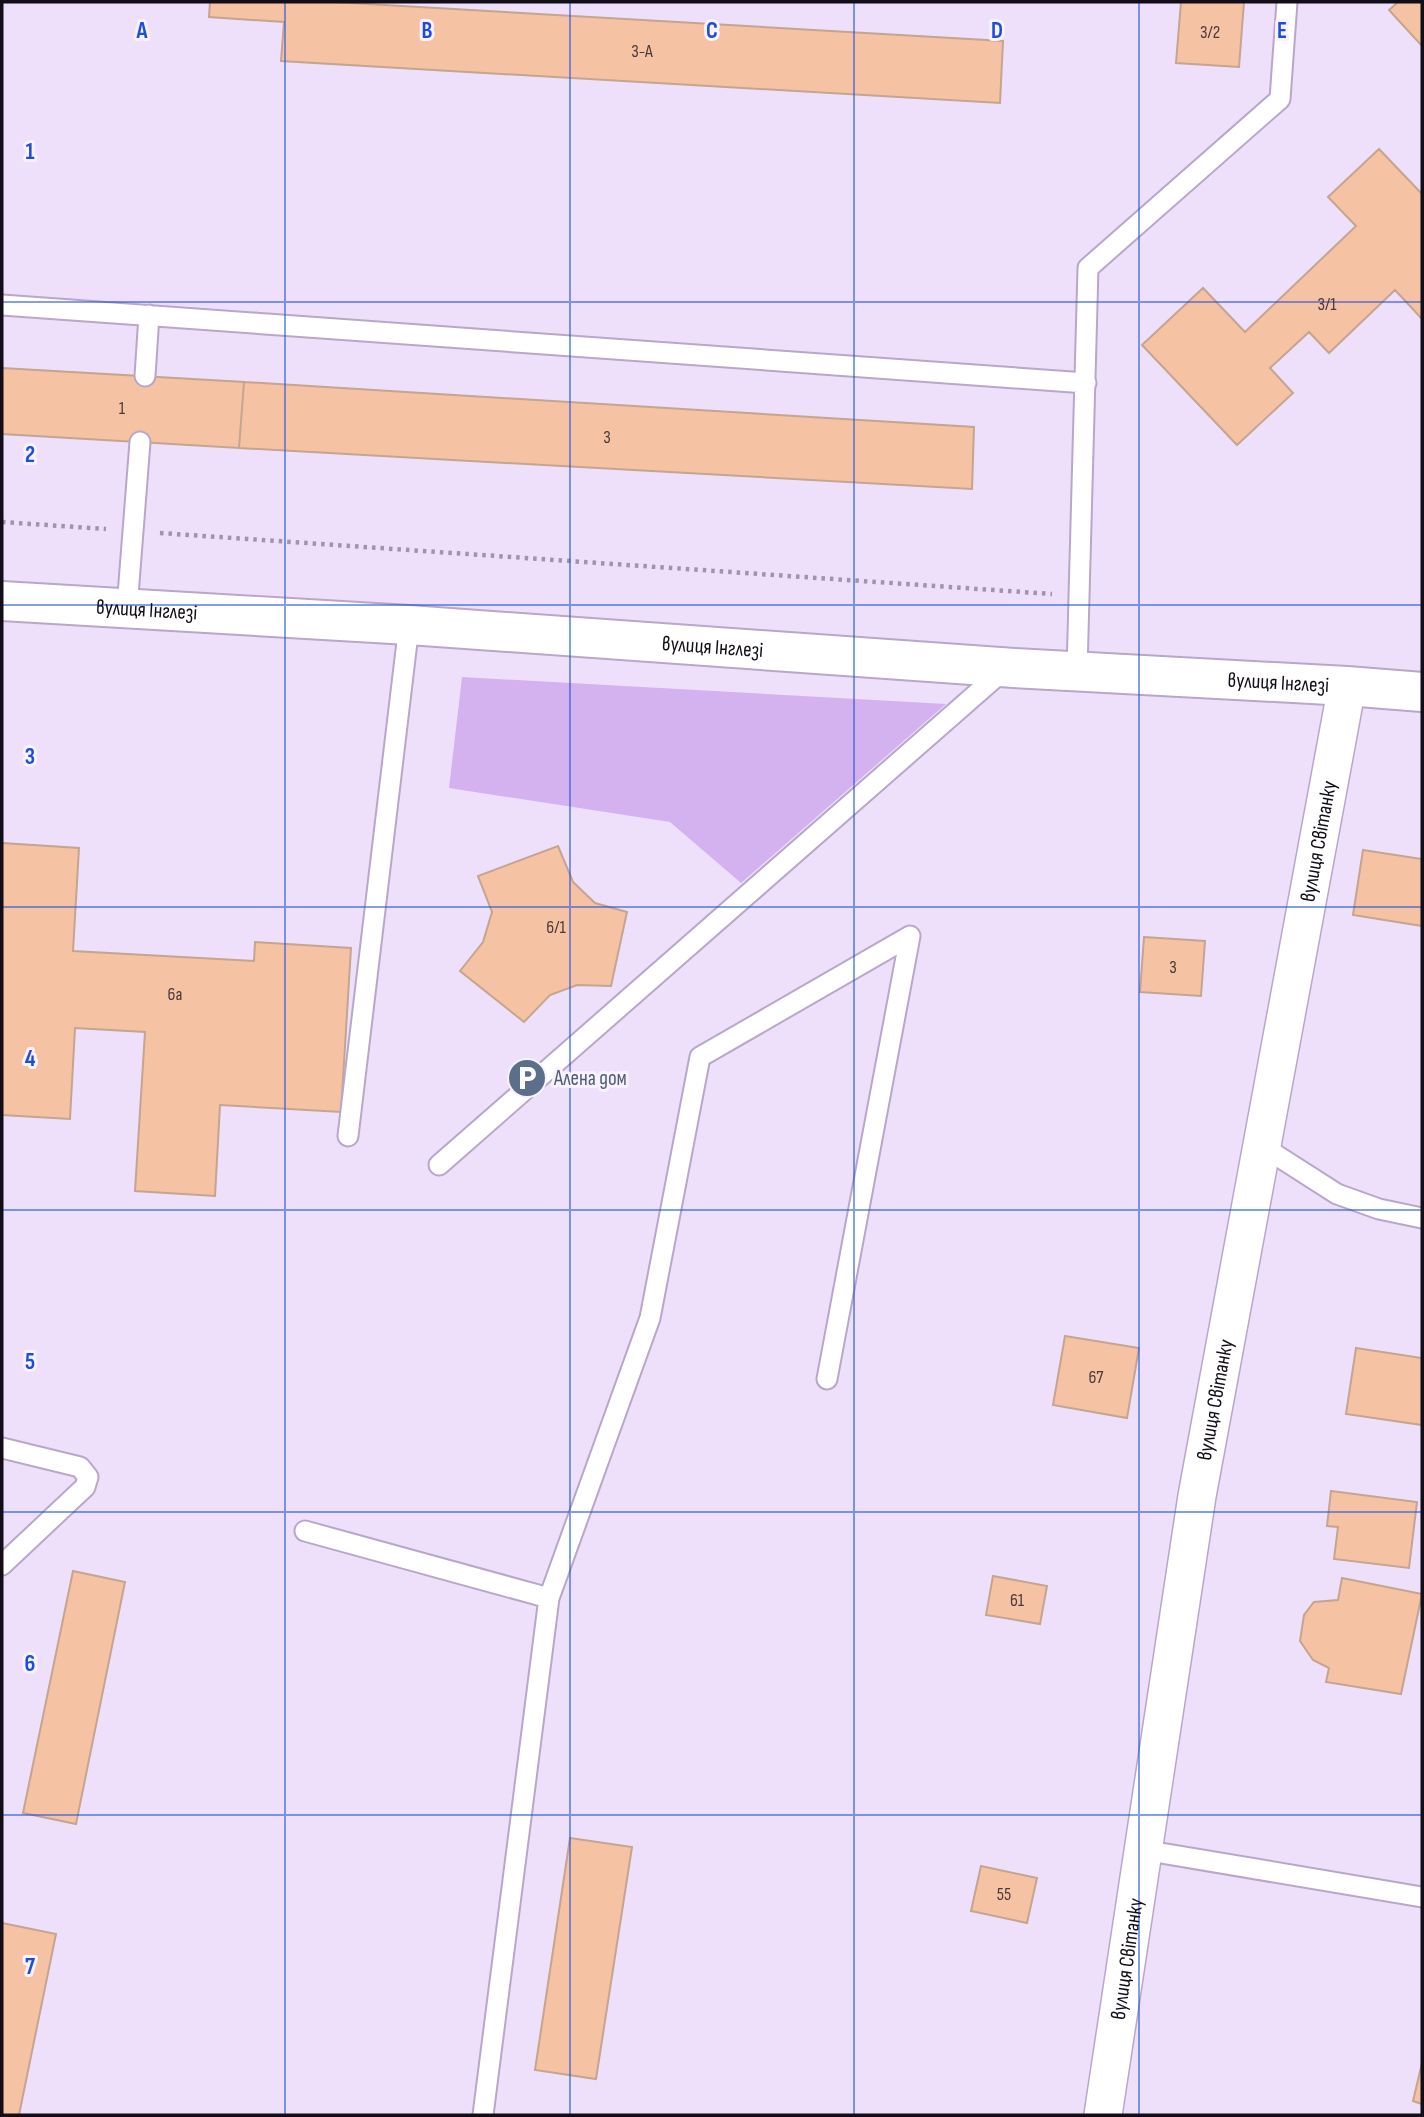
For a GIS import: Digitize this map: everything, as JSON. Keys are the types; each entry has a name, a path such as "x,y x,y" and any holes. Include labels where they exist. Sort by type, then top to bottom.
{"main road":[{"name":"вулиця Інглезі","path":"2,601 1422,692"}],"street":[{"name":"вулиця Світанку","path":"1102,2115 1197,1496 1347,686"}],"lane":[{"path":"1077,670 1088,268 1280,99 1287,2"},
{"path":"2,304 1086,383"},
{"path":"145,376 149,315"},
{"path":"127,608 140,442"},
{"path":"348,1136 409,625"},
{"path":"439,1165 1007,667"},
{"path":"483,2115 549,1598 650,1318 700,1057 910,936 827,1379"},
{"path":"1262,1146 1337,1194 1379,1209 1422,1218"},
{"path":"2,1448 80,1467 88,1477 85,1487 6,1555"},
{"path":"305,1531 549,1598"},
{"path":"1143,1850 1422,1897"}],"path":[{"path":"2,522 1081,596"}],"shaded area":[{"path":"462,677 946,704 741,883 670,822 449,788"}],"building":[{"path":"210,2 333,2 1003,41 1000,103 281,61 284,22 209,17"},
{"path":"1181,2 1244,2 1239,67 1176,63"},
{"path":"1398,2 1422,2 1422,46 1389,10"},
{"path":"1379,149 1422,194 1422,319 1395,290 1329,353 1309,332 1270,368 1293,393 1237,445 1142,345 1203,288 1245,332 1356,226 1328,197"},
{"path":"2,368 244,382 239,448 2,434"},
{"path":"244,382 974,427 972,489 239,448"},
{"path":"2,843 79,848 73,951 254,961 255,942 351,948 341,1112 220,1105 215,1196 135,1191 145,1032 75,1028 70,1119 2,1115"},
{"path":"558,846 573,882 595,903 627,912 611,986 577,985 550,995 524,1022 460,971 483,942 492,912 478,876"},
{"path":"1363,850 1422,859 1422,926 1353,915"},
{"path":"1144,937 1205,941 1201,996 1140,992"},
{"path":"1065,1336 1139,1348 1127,1418 1053,1405"},
{"path":"1356,1348 1422,1358 1422,1425 1346,1414"},
{"path":"1331,1491 1417,1502 1409,1568 1334,1559 1338,1527 1327,1526"},
{"path":"73,1571 125,1582 76,1824 23,1813"},
{"path":"993,1576 1047,1586 1040,1624 986,1615"},
{"path":"1342,1578 1422,1594 1401,1694 1326,1682 1329,1668 1313,1660 1300,1641 1304,1615 1314,1602 1338,1600"},
{"path":"570,1838 632,1847 596,2079 535,2070"},
{"path":"981,1866 1037,1878 1027,1923 971,1911"},
{"path":"2,1923 56,1934 19,2115 2,2115"},
{"path":"1422,2063 1422,2104 1413,2101"}],"place":[{"name":"Алена дом","path":"527,1078"}]}
